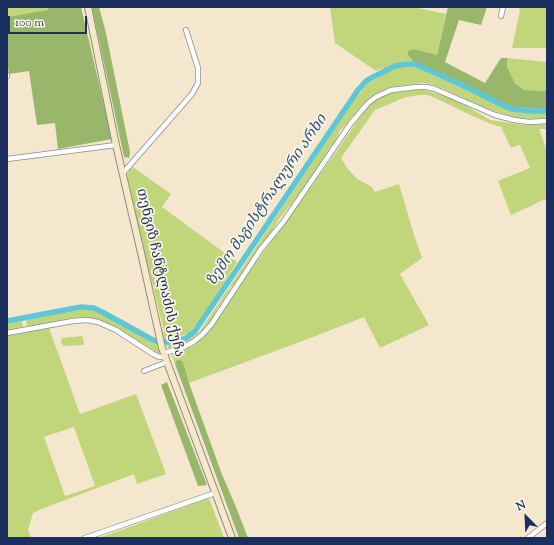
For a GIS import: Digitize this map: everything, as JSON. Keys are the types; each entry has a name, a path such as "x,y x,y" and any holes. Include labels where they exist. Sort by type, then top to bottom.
{"street":[{"name":"თენგიზ ჩანტლაძის ქუჩა","path":"88,7 116,145 159,333 165,355 232,538"},
{"path":"501,16 503,7"},
{"path":"123,173 192,94 198,83 198,68 186,30"},
{"path":"7,333 73,321 87,320 98,322 116,330 159,357 193,342 211,325 261,249 284,221 351,122 368,103 376,97 391,90 417,87 434,89 495,114 514,120 529,122 547,121"},
{"path":"7,159 116,145"},
{"path":"144,371 165,355"},
{"path":"85,538 215,493"},
{"path":"528,538 547,523"}],"green space":[{"path":"7,7 48,7 49,10 7,17"},
{"path":"48,7 81,7 112,139 58,149 55,123 37,125 29,71 9,74 7,61 7,17 48,10"},
{"path":"92,7 99,7 106,33 130,152 129,158 124,157"},
{"path":"330,7 413,7 446,14 437,55 414,49 408,55 413,61 405,61 388,66 389,71 399,67 413,66 512,111 524,113 547,112 547,118 532,119 514,117 494,111 431,84 423,83 390,87 370,97 339,132 337,138 305,187 279,219 269,237 258,248 242,274 231,287 212,319 201,332 191,340 178,346 168,348 166,345 184,342 200,331 354,100 367,84 386,73 383,68 376,71 335,43"},
{"path":"448,7 487,7 481,25 459,20 445,62 485,83 501,58 507,58 507,67 515,83 524,90 547,91 547,109 514,107 504,104 413,61 408,55 408,51 414,49 437,55"},
{"path":"518,7 547,7 547,48 512,48 520,10"},
{"path":"507,58 547,62 547,91 524,90 515,83 507,67"},
{"path":"417,89 446,96 490,120 524,125 547,124 547,129 539,129 547,151 547,199 511,215 498,181 530,168 520,145 511,148 501,127 491,124 428,95 406,97 375,110 341,158 357,179 372,187 375,192 399,184 422,258 400,274 429,325 380,348 364,317 189,383 185,368 176,361 175,364 171,353 192,346 210,329 367,107 377,98 384,95"},
{"path":"133,167 171,194 162,207 237,262 200,321 188,333 177,338 164,340 163,327 127,176 129,170"},
{"path":"90,309 149,341 159,344 161,351 159,353 156,352 116,327 100,320 87,317 70,318 29,327 27,325 26,320"},
{"path":"22,321 23,327 7,331 7,324"},
{"path":"49,328 80,414 136,394 166,474 137,484 134,474 39,510 33,513 28,530 31,538 7,538 7,336","holes":["74,427 95,486 65,496 44,437"]},
{"path":"82,336 84,342 83,345 64,346 61,343 62,338"},
{"path":"180,360 185,368 221,472 248,538 239,538 175,364 176,361"},
{"path":"167,382 207,485 198,486 161,385"},
{"path":"209,498 224,538 99,538"}],"waterway":[{"name":"ზემო მაგისტრალური არხი","path":"7,321 81,307 94,308 159,342 178,341 186,338 195,331 358,90 366,81 395,66 415,64 511,109 547,111"}]}
